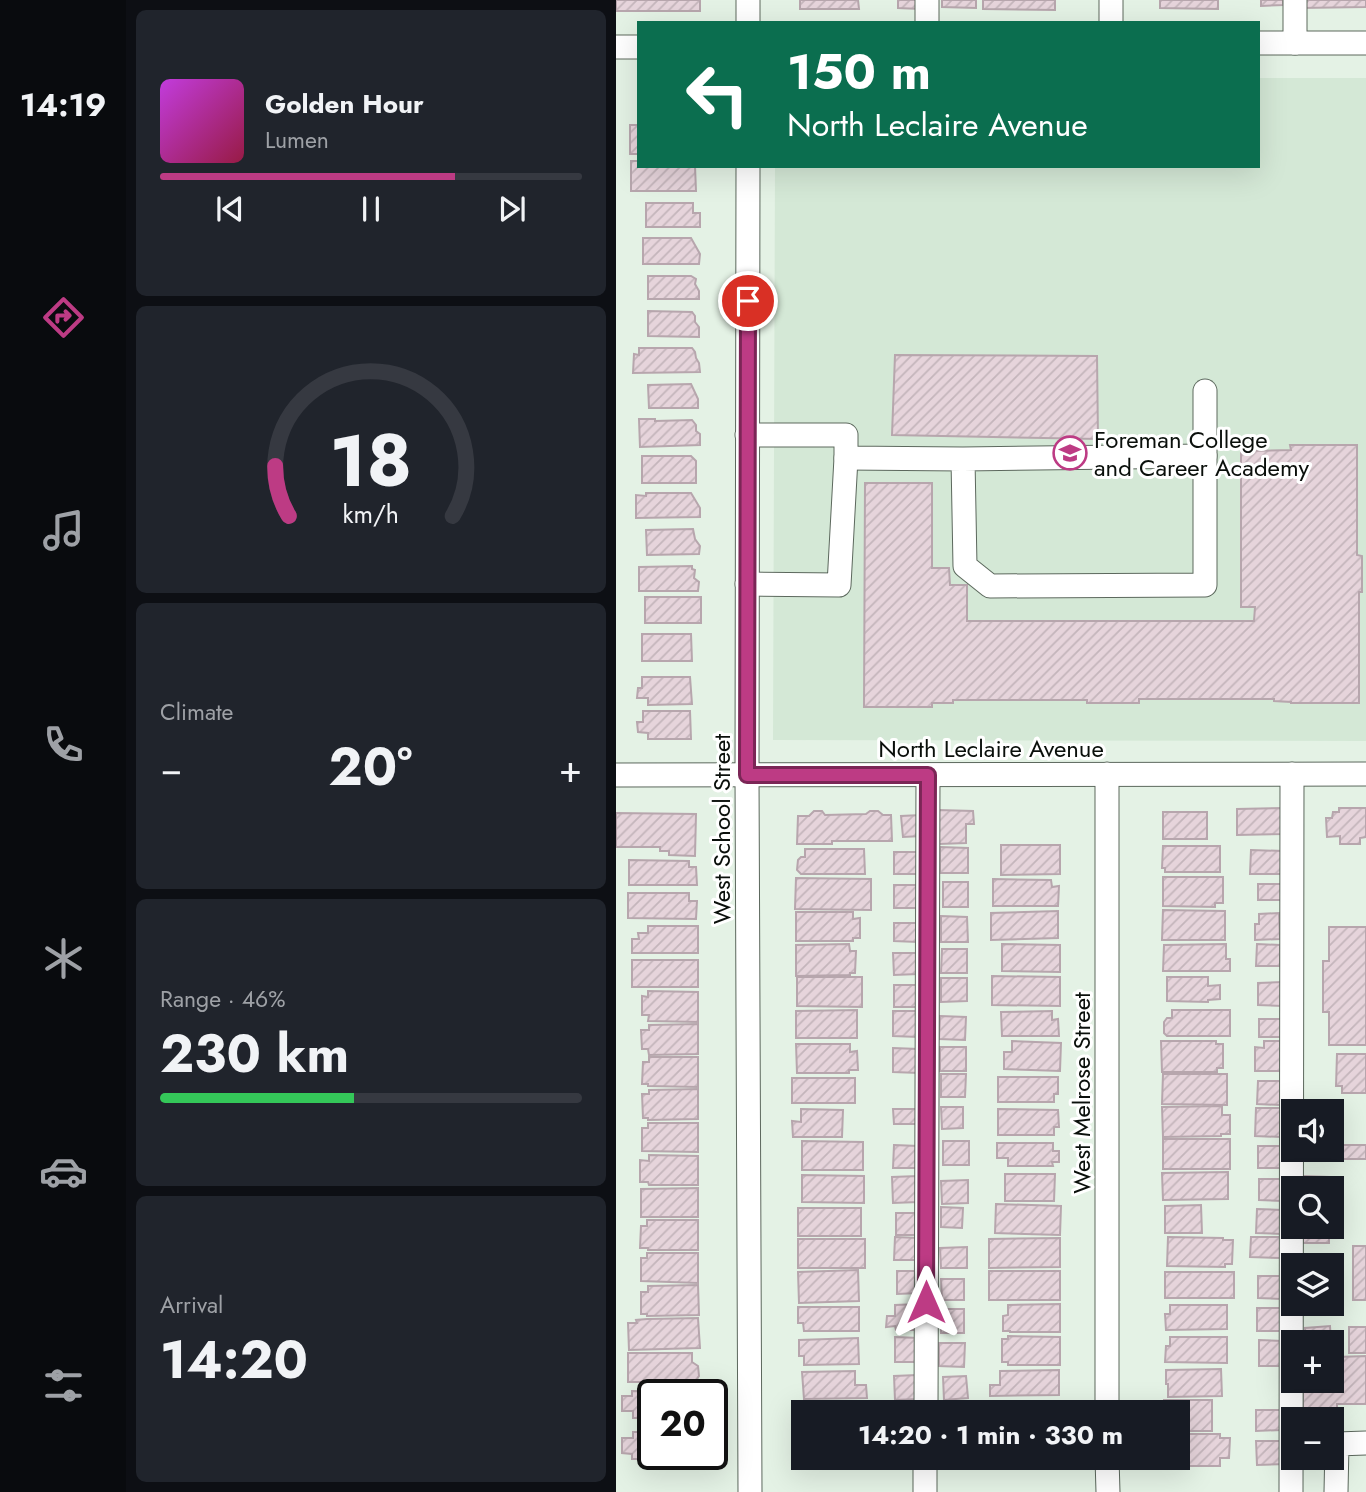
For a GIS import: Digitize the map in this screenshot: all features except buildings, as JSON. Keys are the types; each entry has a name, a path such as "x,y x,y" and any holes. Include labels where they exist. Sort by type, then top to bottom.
{"street":[{"path":"748,0 748,21"},
{"path":"927,0 927,21"},
{"path":"1111,0 1111,21"},
{"path":"1295,0 1295,43"},
{"path":"1260,43 1366,43"},
{"path":"616,47 637,47"},
{"name":"West School Street","path":"748,168 750,1492"},
{"path":"963,459 965,566 990,586 1205,585 1205,391"},
{"path":"747,435 846,435 839,585 747,584"},
{"path":"846,458 1205,456"},
{"name":"West Melrose Street","path":"1107,774 1107,1400"},
{"path":"1291,1492 1292,774"},
{"name":"North Leclaire Avenue","path":"616,775 1366,774"},
{"path":"926,1400 928,775"},
{"path":"1336,1492 1337,1444 1366,1443"},
{"path":"925,1470 925,1492"},
{"path":"1107,1470 1108,1492"}],"shaded area":[{"name":"Foreman College and Career Academy","path":"1260,78 1366,78 1366,741 773,740 775,168 1260,168"}],"place":[{"name":"Foreman College and Career Academy","path":"1070,453"}],"route":[{"path":"748,301 747,775 928,775 926,1302"}]}
